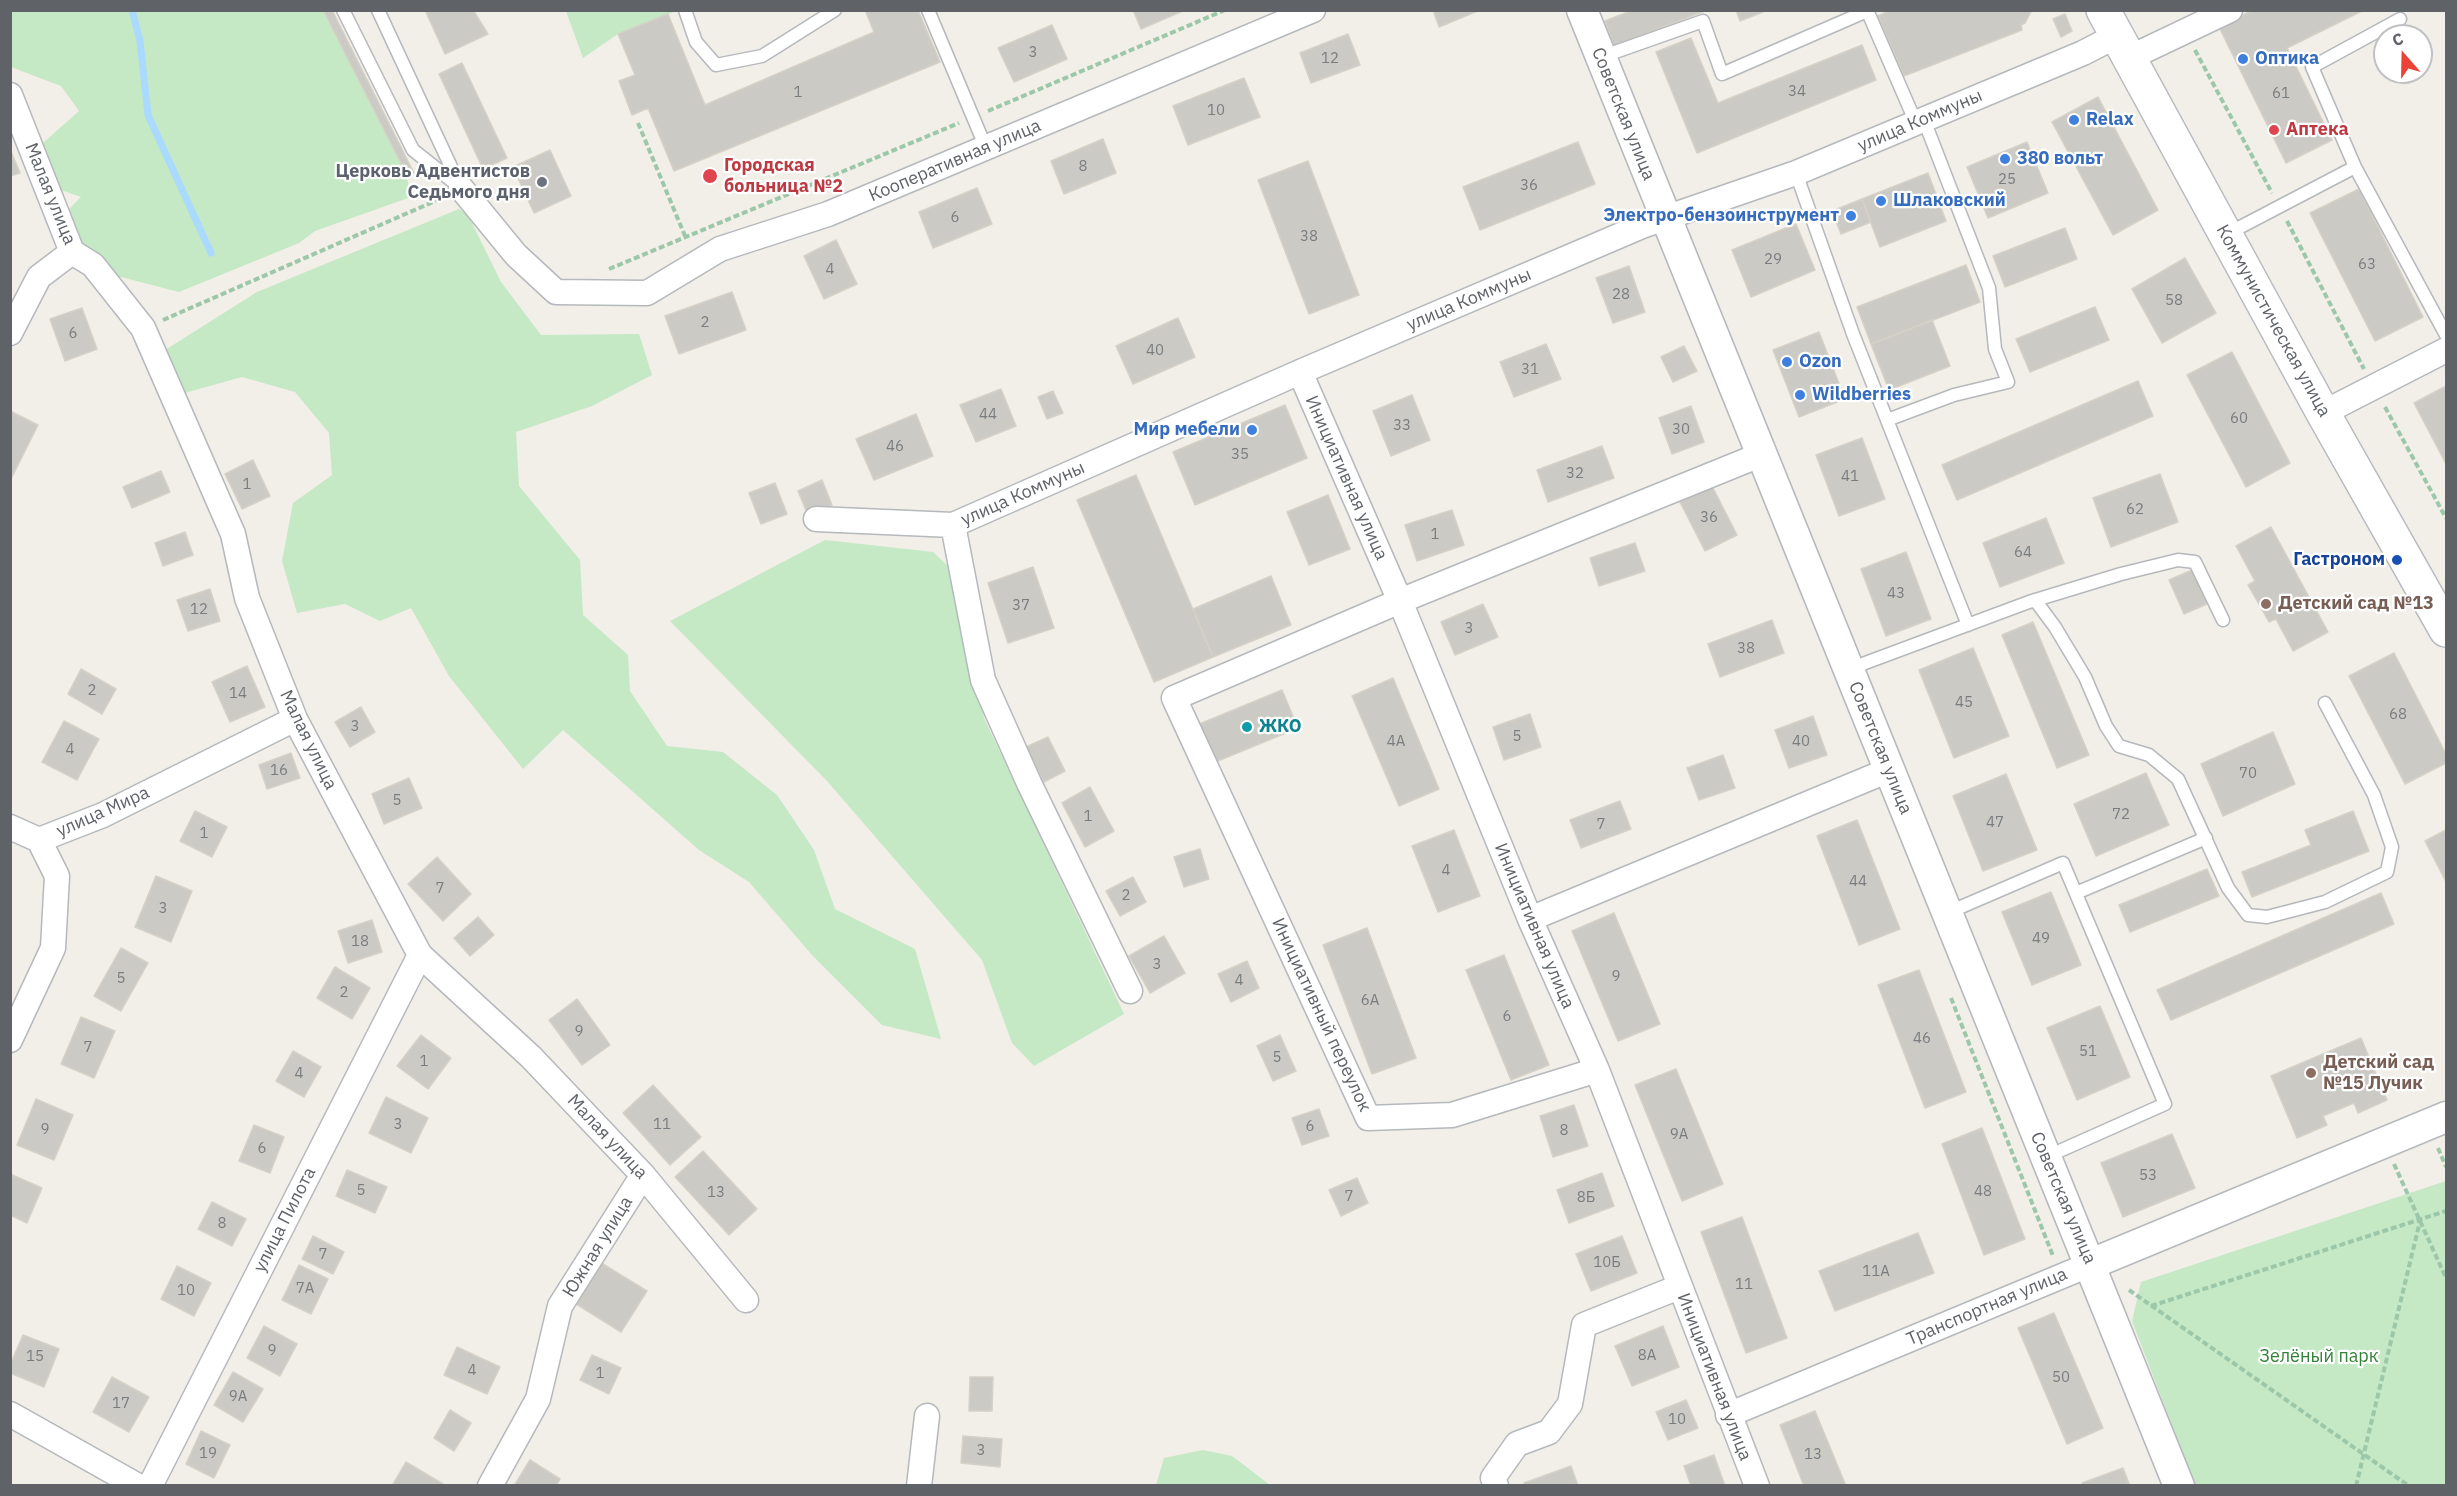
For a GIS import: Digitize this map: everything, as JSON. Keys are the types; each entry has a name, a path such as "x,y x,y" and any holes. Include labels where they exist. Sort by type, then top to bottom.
{"main road":[{"name":"Коммунистическая улица","path":"2116,35 2323,413 2446,630"}],"street":[{"name":"Кооперативная улица","path":"453,193 556,292 647,293 720,249 828,214 1313,10"},
{"name":"Советская улица","path":"1581,10 2179,1485"},
{"name":"улица Коммуны","path":"816,519 953,525 1300,372 1666,217 1796,173 2083,53 2116,35 2185,33 2230,10"},
{"name":"Малая улица","path":"10,95 72,252 93,265 143,328 233,534 248,598 295,719 420,955 531,1057 643,1175 746,1300"},
{"path":"10,333 39,278 72,252"},
{"path":"2323,413 2446,350"},
{"name":"Инициативная улица","path":"1300,372 1400,601 1530,919 1597,1070 1728,1415 1757,1485"},
{"path":"1400,601 1760,455"},
{"path":"953,525 983,680 1029,783 1130,991"},
{"name":"Инициативный переулок","path":"1400,601 1174,698 1368,1119 1452,1115 1597,1070"},
{"name":"улица Мира","path":"10,1040 53,948 57,876 39,840 103,815 295,719"},
{"path":"1530,919 1889,770"},
{"path":"10,826 39,840"},
{"name":"улица Пилота","path":"150,1485 420,955"},
{"name":"Транспортная улица","path":"1728,1415 2446,1117"},
{"name":"Южная улица","path":"490,1485 538,1399 560,1306 643,1175"},
{"path":"1496,1485 1493,1478 1517,1444 1548,1432 1570,1404 1584,1325 1679,1287"},
{"path":"10,1414 138,1485"},
{"path":"919,1485 927,1416"}],"lane":[{"path":"343,10 413,150 453,193"},
{"path":"378,10 453,193"},
{"path":"685,10 696,42 716,65 762,56 835,10"},
{"path":"928,10 986,148"},
{"path":"1600,57 1703,21 1722,74 1867,11 1920,122 1989,288 1995,350 2008,382 1954,395 1887,420"},
{"path":"2400,20 2312,67 2355,166 2446,335"},
{"path":"2226,234 2355,166"},
{"path":"1796,173 1887,420 1968,625"},
{"path":"1848,669 2035,600 2121,574 2178,560 2196,562 2223,620"},
{"path":"2035,600 2055,627 2085,677 2106,726 2119,746 2149,755 2178,779 2228,888 2248,915 2267,917 2325,902 2388,872 2392,847 2374,795 2325,703"},
{"path":"2076,894 2206,838"},
{"path":"1947,913 2063,864 2165,1104 2045,1158"}],"path":[{"path":"608,269 1225,10"},
{"path":"2185,33 2280,207 2373,387 2446,518"},
{"path":"638,123 685,236"},
{"path":"143,328 453,193"},
{"path":"2385,1144 2446,1278"},
{"path":"2151,1306 2446,1211"},
{"path":"2356,1485 2420,1221"},
{"path":"2091,1264 2409,1485"}],"green space":[{"path":"10,11 323,11 406,173 411,197 315,231 299,243 179,292 109,274 86,254 61,217 81,197 61,190 43,143 79,111 61,86 11,67"},
{"path":"566,11 676,11 618,34 583,58"},
{"path":"459,209 468,215 501,282 541,335 639,334 652,375 592,406 516,432 519,486 580,560 583,615 628,655 630,691 667,746 723,752 777,795 814,850 835,909 915,949 941,1039 882,1025 812,955 749,882 699,850 563,730 523,769 449,676 411,608 380,621 345,604 297,613 282,561 293,503 332,475 329,433 295,392 242,377 181,394 162,352 257,292"},
{"path":"825,540 933,552 947,565 984,718 1124,1014 1034,1066 1012,1043 982,960 827,781 670,621"},
{"name":"Зелёный парк","path":"2446,1181 2446,1485 2195,1485 2132,1321 2141,1282"},
{"path":"1203,1450 1232,1456 1270,1485 1156,1485 1164,1458"}],"building":[{"path":"323,10 332,10 414,173 406,173"},
{"path":"425,10 473,10 488,34 445,54"},
{"path":"865,10 918,10 940,62 674,171 648,108 632,115 619,81 635,75 618,34 668,14 705,105 874,32"},
{"path":"1133,10 1185,10 1141,29"},
{"path":"1433,10 1480,10 1439,27"},
{"path":"1633,10 1707,10 1614,46 1605,21"},
{"path":"1736,10 1763,10 1763,12 1740,21"},
{"path":"1891,10 2032,10 2025,23 2021,25 2022,30 1904,76 1878,16"},
{"path":"2253,10 2364,10 2287,48 2332,140 2286,163 2219,27"},
{"path":"2065,14 2072,31 2061,37 2053,19"},
{"path":"1052,25 1067,59 1014,82 998,48"},
{"path":"1348,34 1360,65 1311,83 1300,53"},
{"path":"1691,38 1718,103 1862,45 1876,80 1697,153 1656,52"},
{"path":"462,63 507,158 483,169 439,74"},
{"path":"1244,78 1260,117 1188,145 1173,106"},
{"path":"2098,97 2158,210 2113,235 2052,122"},
{"path":"1103,139 1116,173 1064,194 1051,161"},
{"path":"1578,142 1595,184 1480,230 1463,187"},
{"path":"2027,142 2048,193 1988,218 1967,167"},
{"path":"10,149 20,173 10,176"},
{"name":"Церковь Адвентистов Седьмого дня","path":"550,150 571,196 534,213 513,167"},
{"path":"1308,161 1359,295 1309,314 1258,180"},
{"path":"1928,173 1946,221 1880,247 1862,199"},
{"path":"977,188 992,224 933,248 919,212"},
{"path":"2359,189 2423,317 2375,341 2310,213"},
{"name":"Электро-бензоинструмент","path":"1862,199 1871,222 1841,234 1832,211"},
{"path":"1796,224 1815,270 1751,297 1732,250"},
{"path":"2065,228 2077,259 2005,287 1993,256"},
{"path":"836,240 857,284 824,299 804,256"},
{"path":"2185,258 2216,313 2162,343 2132,289"},
{"path":"1966,265 1980,302 1871,344 1857,307"},
{"path":"1629,266 1645,312 1613,323 1596,278"},
{"path":"732,292 746,330 679,354 665,316"},
{"path":"2095,307 2109,340 2030,372 2016,339"},
{"path":"82,308 97,349 65,361 50,319"},
{"path":"1178,318 1195,357 1133,384 1116,346"},
{"path":"1932,320 1950,366 1889,390 1871,344"},
{"path":"1819,332 1845,399 1799,417 1773,350"},
{"path":"1546,344 1561,379 1514,397 1500,362"},
{"path":"1684,346 1697,371 1673,382 1661,357"},
{"path":"2232,352 2290,463 2246,487 2187,375"},
{"path":"2138,381 2153,416 1957,500 1942,465"},
{"path":"2446,386 2446,464 2414,403"},
{"path":"1001,389 1016,426 976,442 960,405"},
{"path":"1053,391 1063,413 1047,419 1038,397"},
{"path":"1412,395 1430,440 1391,456 1373,411"},
{"path":"1285,405 1307,458 1195,505 1173,452"},
{"path":"1691,406 1704,442 1672,454 1659,418"},
{"path":"10,411 38,425 12,477 10,476"},
{"path":"916,414 933,456 874,480 856,439"},
{"path":"1862,438 1885,499 1839,516 1816,455"},
{"path":"1602,446 1614,478 1548,502 1537,470"},
{"path":"253,460 270,496 242,509 225,474"},
{"path":"161,471 170,492 132,508 123,487"},
{"path":"2160,474 2178,522 2111,547 2093,498"},
{"path":"1136,475 1213,657 1154,682 1077,500"},
{"path":"822,480 832,505 808,515 798,491"},
{"path":"775,483 787,514 761,524 749,493"},
{"path":"1712,486 1737,535 1705,551 1680,502"},
{"path":"1328,495 1350,549 1309,565 1287,512"},
{"path":"1452,510 1464,545 1417,561 1405,525"},
{"path":"2046,518 2064,563 2000,587 1983,543"},
{"path":"2271,527 2328,632 2293,651 2276,619 2269,622 2248,585 2255,581 2236,546"},
{"path":"185,532 193,555 163,566 155,543"},
{"path":"1635,543 1645,571 1599,586 1590,558"},
{"path":"1906,552 1931,619 1886,636 1861,569"},
{"path":"1033,567 1054,628 1008,643 988,583"},
{"path":"2192,570 2207,604 2184,614 2169,580"},
{"path":"1271,576 1291,625 1213,657 1193,609"},
{"path":"210,589 220,621 188,631 177,600"},
{"path":"1483,604 1498,637 1455,655 1441,622"},
{"path":"1772,620 1784,653 1720,677 1708,644"},
{"path":"2033,622 2089,755 2057,768 2002,635"},
{"path":"1973,648 2009,736 1954,758 1919,670"},
{"path":"2394,653 2446,754 2446,763 2405,784 2349,676"},
{"path":"247,666 265,707 230,722 212,682"},
{"path":"81,669 116,689 102,714 68,694"},
{"path":"1393,678 1439,789 1399,806 1352,696"},
{"name":"ЖКО","path":"1282,690 1298,728 1213,763 1197,725"},
{"path":"361,707 375,732 350,747 335,722"},
{"path":"1530,714 1541,747 1504,760 1493,727"},
{"path":"1813,716 1827,755 1789,768 1775,730"},
{"path":"64,721 99,739 77,780 42,762"},
{"path":"2273,732 2295,784 2223,816 2201,764"},
{"path":"1048,737 1065,771 1044,782 1026,747"},
{"path":"291,753 300,778 267,789 259,765"},
{"path":"1723,755 1735,788 1699,800 1687,768"},
{"path":"2146,773 2169,825 2096,856 2074,804"},
{"path":"2006,774 2037,850 1983,871 1953,796"},
{"path":"409,778 422,808 384,824 372,794"},
{"path":"1090,787 1114,831 1085,847 1062,803"},
{"path":"1620,801 1631,829 1581,848 1570,820"},
{"path":"195,811 227,827 212,857 180,841"},
{"path":"2353,811 2369,851 2252,897 2242,872 2311,845 2305,830"},
{"path":"1857,820 1900,929 1859,945 1817,836"},
{"path":"1454,830 1480,896 1438,912 1412,846"},
{"path":"2446,830 2446,882 2425,841"},
{"path":"1200,849 1209,879 1184,887 1174,857"},
{"path":"437,857 471,894 443,921 408,884"},
{"path":"2207,869 2219,896 2130,932 2119,905"},
{"path":"156,876 192,891 171,942 135,927"},
{"path":"1133,877 1146,902 1120,916 1106,891"},
{"path":"2051,892 2081,965 2032,985 2002,912"},
{"path":"2381,893 2394,924 2171,1020 2157,990"},
{"path":"1614,913 1660,1024 1618,1041 1572,931"},
{"path":"478,917 494,935 470,956 454,938"},
{"path":"372,920 382,952 348,963 338,931"},
{"path":"1367,928 1416,1058 1372,1074 1323,945"},
{"path":"1164,936 1185,973 1150,993 1129,956"},
{"path":"121,948 148,963 121,1011 94,996"},
{"path":"1504,955 1549,1065 1511,1080 1466,970"},
{"path":"1247,961 1259,988 1231,1002 1218,974"},
{"path":"335,967 370,988 352,1019 317,998"},
{"path":"1919,970 1966,1092 1925,1108 1878,985"},
{"path":"577,999 610,1045 582,1065 549,1020"},
{"path":"2100,1006 2130,1077 2077,1100 2047,1028"},
{"path":"81,1017 115,1031 94,1078 61,1064"},
{"path":"421,1035 451,1058 428,1089 397,1066"},
{"path":"1280,1035 1296,1071 1273,1081 1257,1046"},
{"path":"2361,1038 2387,1100 2358,1113 2354,1103 2323,1116 2327,1125 2297,1138 2271,1076"},
{"path":"293,1051 321,1067 304,1097 276,1081"},
{"path":"1676,1069 1723,1184 1682,1201 1635,1085"},
{"path":"653,1085 701,1137 670,1165 623,1113"},
{"path":"386,1097 428,1118 411,1153 369,1133"},
{"path":"36,1099 73,1115 54,1160 17,1145"},
{"path":"1574,1105 1588,1146 1553,1157 1540,1116"},
{"path":"1319,1109 1329,1136 1302,1145 1292,1118"},
{"path":"254,1125 284,1137 270,1173 239,1161"},
{"path":"1982,1128 2025,1239 1984,1255 1942,1144"},
{"path":"2172,1134 2195,1188 2123,1217 2101,1163"},
{"path":"703,1151 757,1209 729,1235 675,1177"},
{"path":"347,1170 387,1187 375,1213 336,1196"},
{"path":"1602,1173 1614,1206 1569,1223 1557,1190"},
{"path":"10,1174 42,1188 27,1223 10,1215"},
{"path":"1357,1178 1368,1203 1341,1216 1329,1190"},
{"path":"212,1202 246,1219 232,1246 198,1229"},
{"path":"1742,1217 1787,1338 1746,1353 1701,1232"},
{"path":"1918,1233 1934,1273 1835,1311 1819,1271"},
{"path":"313,1236 344,1252 333,1274 302,1259"},
{"path":"1622,1236 1637,1273 1591,1291 1576,1254"},
{"path":"598,1261 647,1291 621,1332 573,1302"},
{"path":"299,1265 328,1279 311,1314 282,1300"},
{"path":"177,1266 211,1283 194,1316 161,1299"},
{"path":"2054,1313 2103,1428 2067,1444 2018,1328"},
{"path":"264,1326 297,1344 280,1376 247,1358"},
{"path":"1663,1326 1679,1367 1632,1386 1615,1346"},
{"path":"23,1335 59,1349 44,1387 10,1373 10,1365"},
{"path":"457,1347 500,1367 487,1394 444,1375"},
{"path":"592,1355 621,1368 609,1394 580,1380"},
{"path":"233,1372 263,1389 243,1422 214,1405"},
{"path":"112,1377 149,1397 129,1432 93,1412"},
{"path":"970,1377 993,1377 992,1411 969,1411"},
{"path":"1686,1400 1698,1428 1668,1440 1656,1412"},
{"path":"450,1410 471,1423 454,1451 434,1438"},
{"path":"1815,1411 1846,1486 1804,1486 1780,1425"},
{"path":"201,1431 230,1445 214,1478 186,1464"},
{"path":"963,1436 1002,1439 1000,1467 961,1463"},
{"path":"1714,1455 1725,1486 1691,1486 1684,1466"},
{"path":"530,1460 560,1479 556,1486 514,1486"},
{"path":"406,1462 443,1484 442,1486 392,1486"},
{"path":"1571,1466 1578,1486 1525,1486 1524,1483"},
{"path":"2123,1468 2130,1486 2083,1486 2082,1483"}],"waterway":[{"path":"132,10 140,41 148,115 211,253"}],"place":[{"name":"Оптика","path":"2243,59"},
{"name":"Relax","path":"2074,120"},
{"name":"Аптека","path":"2274,130"},
{"name":"380 вольт","path":"2005,159"},
{"name":"Городская больница №2","path":"710,176"},
{"name":"Церковь Адвентистов Седьмого дня","path":"542,182"},
{"name":"Шлаковский","path":"1881,201"},
{"name":"Электро-бензоинструмент","path":"1851,216"},
{"name":"Ozon","path":"1787,362"},
{"name":"Wildberries","path":"1800,395"},
{"name":"Мир мебели","path":"1252,430"},
{"name":"Гастроном","path":"2397,560"},
{"name":"Детский сад №13","path":"2266,604"},
{"name":"ЖКО","path":"1247,727"},
{"name":"Детский сад №15 Лучик","path":"2311,1073"}]}
